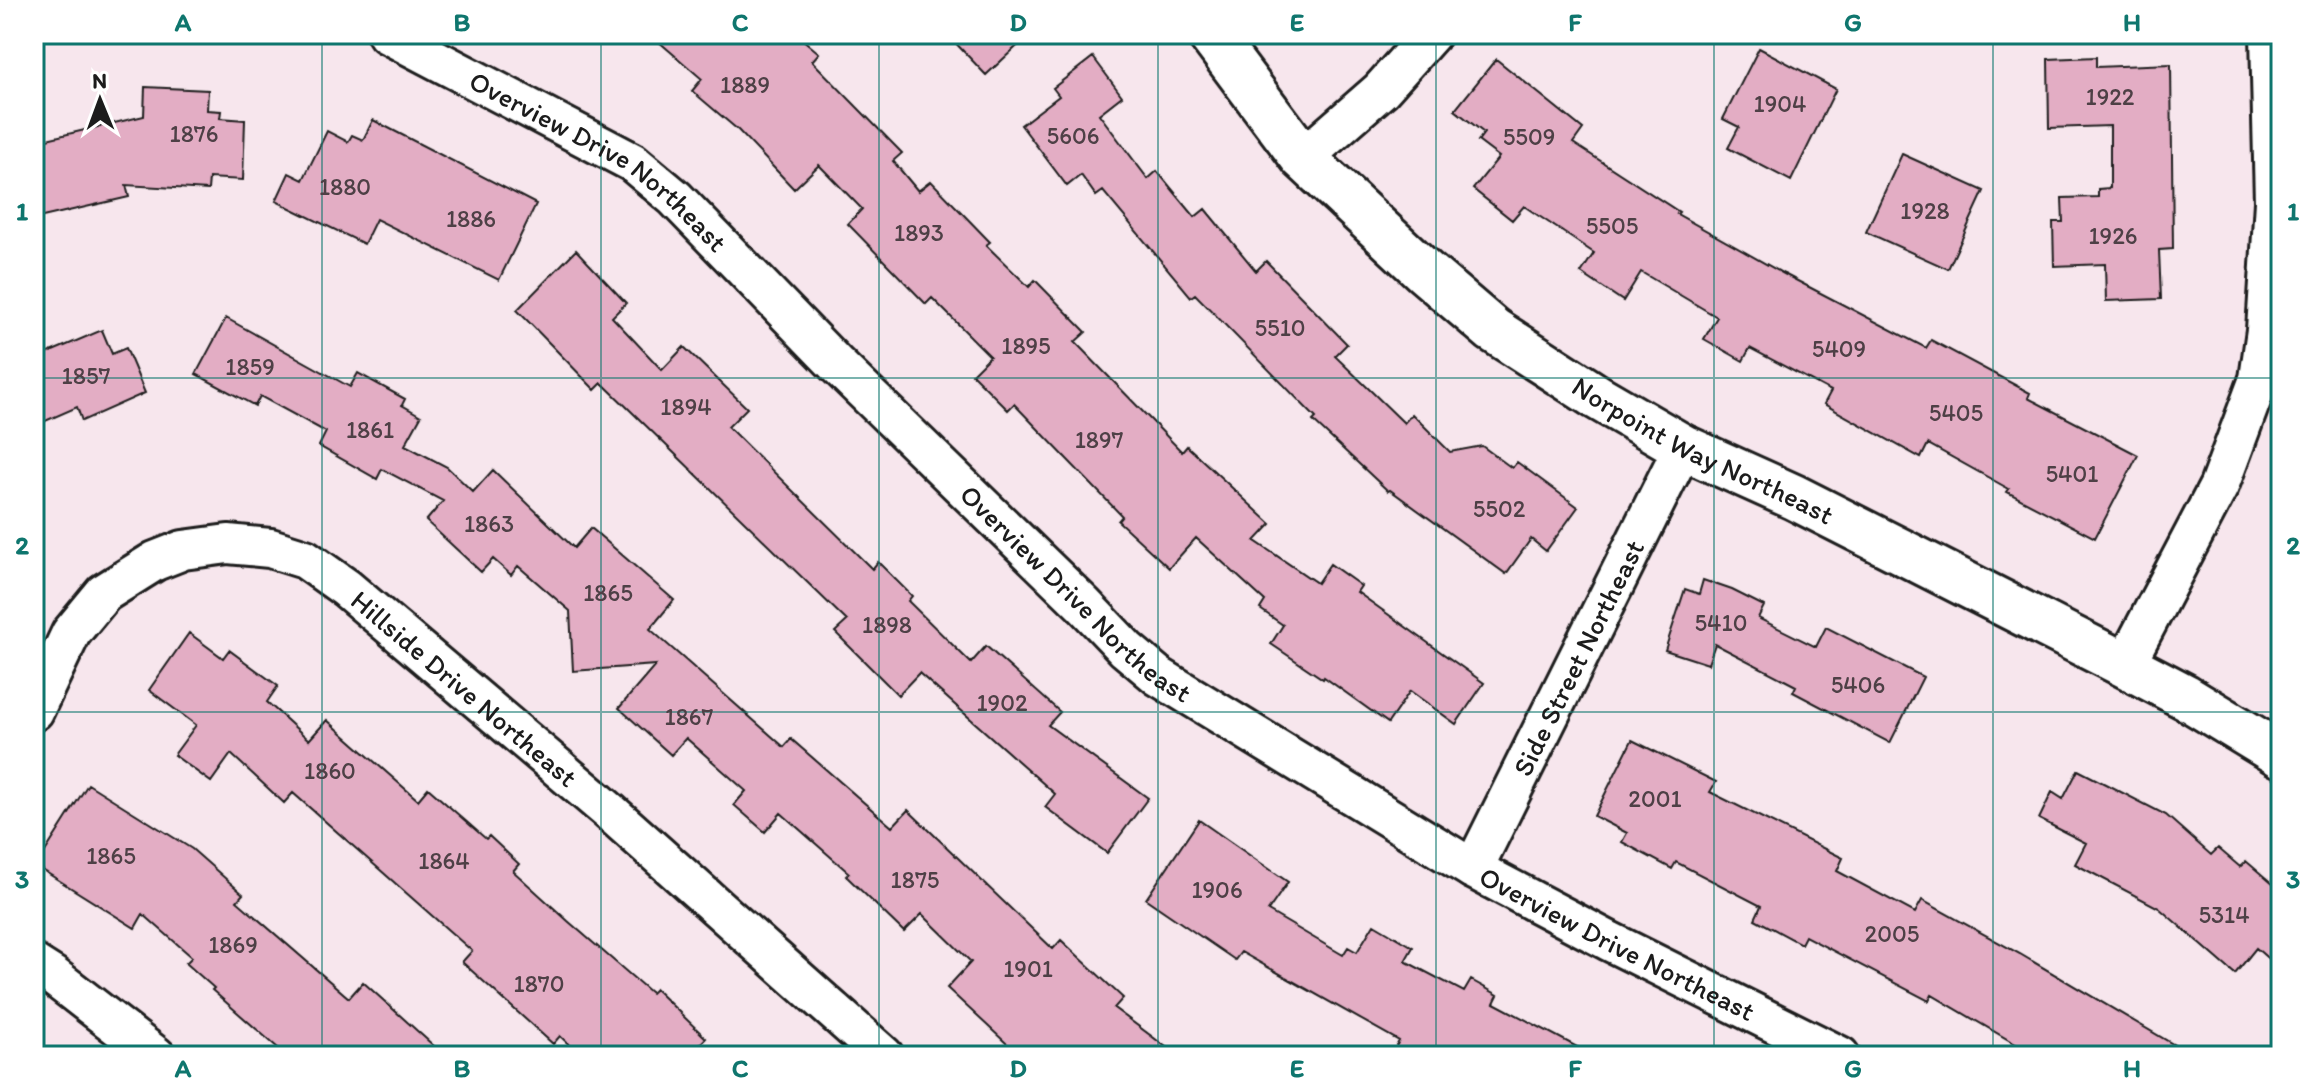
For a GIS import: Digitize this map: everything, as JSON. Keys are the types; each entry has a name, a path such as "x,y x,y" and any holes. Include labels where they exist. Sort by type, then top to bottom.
{"street":[{"name":"Overview Drive Northeast","path":"387,34 632,162 675,198 837,365 1137,658 1199,703 1473,869 1609,941 1840,1056"},
{"name":"Norpoint Way Northeast","path":"1210,34 1303,158 1424,271 1493,330 1597,397 1683,447 1794,497 2125,665 2186,697 2281,755"},
{"path":"1303,158 1381,90 1431,34"},
{"path":"2125,665 2219,486 2259,379 2266,330 2274,202 2270,34"},
{"name":"Side Street Northeast","path":"1473,869 1683,447"},
{"name":"Hillside Drive Northeast","path":"34,711 71,633 104,593 155,561 183,550 228,544 270,548 305,559 346,588 609,811 884,1056"},
{"path":"34,964 156,1056"}],"building":[{"path":"650,34 796,34 819,53 812,61 902,153 893,161 918,191 931,181 990,242 986,245 1029,287 1035,280 1086,332 1075,342 1182,452 1187,446 1271,524 1255,541 1317,583 1330,564 1361,586 1357,592 1484,683 1456,724 1410,691 1388,723 1271,644 1283,625 1260,609 1265,601 1196,538 1169,568 1118,521 1122,516 1014,404 1008,410 972,374 990,356 932,298 926,304 848,224 862,209 819,165 794,189 738,130 692,91 702,79"},
{"path":"947,34 1030,34 986,75"},
{"path":"1759,48 1836,89 1791,181 1728,148 1739,127 1723,119"},
{"path":"1093,57 1122,96 1099,114 1148,179 1157,171 1195,217 1205,209 1256,271 1266,261 1347,344 1335,356 1404,423 1412,414 1450,452 1482,446 1512,468 1517,462 1578,507 1546,551 1531,539 1506,574 1388,491 1313,421 1316,418 1195,294 1191,297 1103,191 1096,196 1081,175 1067,186 1021,125 1059,96 1053,88"},
{"path":"2096,57 2096,67 2171,64 2173,249 2159,250 2161,299 2106,301 2105,264 2054,266 2053,222 2063,222 2062,198 2098,197 2098,189 2110,188 2110,126 2049,128 2048,59"},
{"path":"1496,59 1583,129 1573,143 1679,212 1677,214 1926,348 1931,340 2030,393 2028,398 2138,455 2095,538 2007,492 2009,489 1928,444 1921,458 1824,404 1831,391 1750,348 1743,361 1704,339 1717,317 1641,272 1623,301 1581,273 1594,253 1524,206 1512,220 1473,189 1499,157 1478,141 1484,133 1455,110"},
{"path":"145,87 208,90 207,110 221,111 220,118 245,120 243,180 209,178 208,190 126,185 129,197 34,219 34,142 144,116"},
{"path":"373,120 536,204 499,280 376,219 364,244 276,201 289,173 303,180 327,131 348,142 352,135 363,140"},
{"path":"1902,154 1984,191 1948,269 1866,232"},
{"path":"576,250 626,303 612,317 662,370 684,347 747,408 728,427 872,569 878,562 912,596 908,601 971,663 986,646 1060,712 1048,725 1148,798 1107,853 1045,807 1055,794 919,673 898,695 835,632 847,621 602,383 595,390 517,310"},
{"path":"226,318 350,387 358,373 405,399 402,405 421,416 405,445 447,467 473,492 493,470 574,548 591,528 674,600 650,629 784,747 791,739 892,827 908,810 1053,949 1061,940 1123,998 1114,1008 1178,1056 1020,1056 947,988 971,962 922,914 904,932 846,876 849,873 781,813 765,832 734,805 746,791 686,738 671,755 619,708 656,665 573,671 570,611 518,566 511,575 493,559 481,572 426,521 443,501 382,469 377,479 319,446 326,432 260,396 255,406 196,374"},
{"path":"102,330 112,354 126,348 145,393 82,421 77,407 34,426 34,359"},
{"path":"1703,580 1764,606 1758,618 1816,647 1826,627 1923,677 1890,743 1793,692 1796,686 1715,644 1708,664 1665,650 1685,589 1699,594"},
{"path":"189,633 223,658 229,650 278,686 267,702 309,740 327,720 418,800 428,788 519,864 513,871 568,921 651,993 655,989 706,1038 688,1056 581,1056 560,1036 553,1044 462,962 472,951 293,793 284,803 231,754 211,782 174,755 196,725 149,690"},
{"path":"1632,740 1716,782 1710,792 1843,858 1837,871 1915,913 1922,900 2193,1056 2036,1056 1932,995 1929,1001 1805,936 1801,944 1755,919 1761,906 1676,862 1672,869 1622,842 1627,833 1594,816"},
{"path":"2078,770 2166,815 2211,855 2218,848 2240,867 2246,861 2281,891 2281,970 2256,948 2235,974 2159,908 2075,864 2086,843 2039,819 2052,792 2063,799"},
{"path":"88,784 192,849 243,894 237,901 349,998 363,982 445,1056 287,1056 212,990 214,988 186,963 192,957 143,914 135,928 36,866"},
{"path":"1199,820 1288,882 1268,911 1343,955 1348,947 1357,952 1374,924 1413,947 1405,961 1464,992 1471,980 1498,995 1494,1003 1594,1056 1391,1056 1399,1041 1241,952 1235,960 1146,899"}]}
